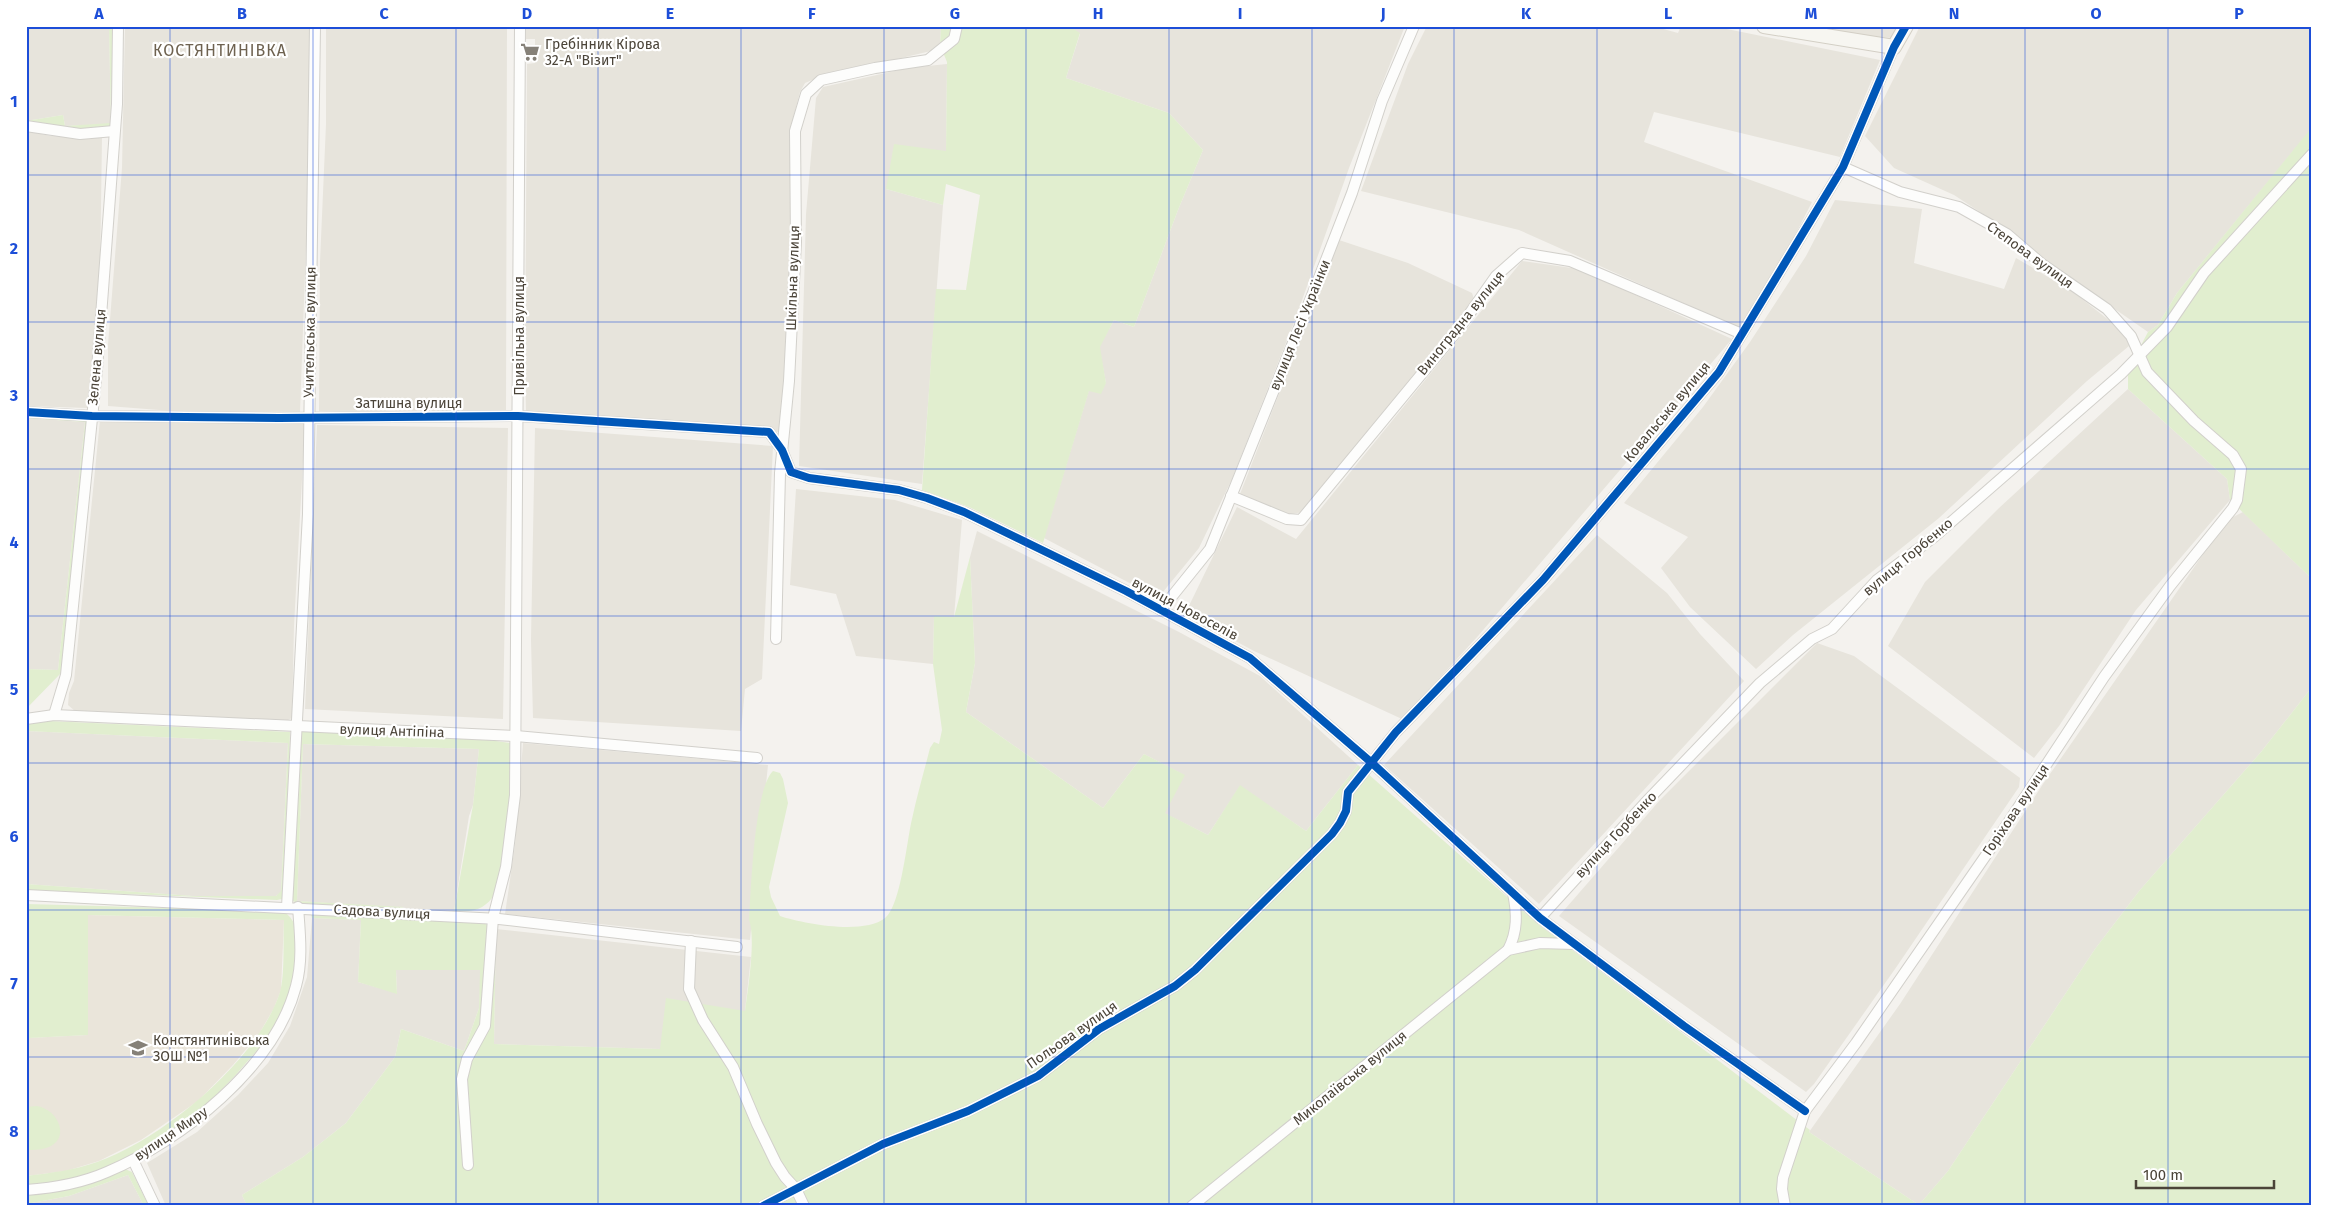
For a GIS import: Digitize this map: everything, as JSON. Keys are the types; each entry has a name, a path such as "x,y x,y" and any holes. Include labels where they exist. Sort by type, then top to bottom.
{"street":[{"name":"Зелена вулиця","path":"54,715 66,675 92,416 114,131 118,26"},
{"name":"Учительська вулиця","path":"287,907 308,514 315,26"},
{"name":"Привільна вулиця","path":"468,1165 465,1144 462,1079 467,1059 485,1026 493,918 506,867 515,795 520,26"},
{"name":"Шкільна вулиця","path":"776,640 782,450 789,381 796,242 795,131 806,94 821,80 875,68 928,60 954,39 957,26"},
{"name":"вулиця Лесі Українки","path":"1162,610 1210,549 1318,283 1352,193 1382,101 1414,26"},
{"path":"1764,26 1894,47"},
{"name":"Ковальська вулиця","path":"1372,763 1396,732 1543,580 1719,372 1843,167 1894,47 1906,26"},
{"path":"26,126 80,134 114,131"},
{"name":"вулиця Горбенко","path":"1540,918 1645,802 1760,682 1812,639 1832,629 1877,580 1934,537 2121,374 2138,354 2167,327 2204,273 2312,154"},
{"name":"Степова вулиця","path":"1843,167 1900,192 1959,207 2007,234 2042,264 2106,309 2130,336 2146,372 2238,461 2241,469 2240,474"},
{"name":"Виноградна вулиця","path":"1231,496 1287,519 1301,520 1458,330 1496,276 1522,253 1570,261 1742,334"},
{"name":"Затишна вулиця","path":"26,412 92,416 279,418 518,416 769,432 782,450"},
{"name":"вулиця Новоселів","path":"782,450 791,472 809,478 899,490 928,498 964,512 1162,610 1250,658 1372,763 1540,918 1684,1026 1805,1112"},
{"name":"Горіхова вулиця","path":"1785,1206 1782,1189 1805,1112 1856,1043 2000,835 2104,677 2170,586 2233,508 2237,500 2240,474"},
{"name":"вулиця Антіпіна","path":"26,719 54,715 516,736 756,758"},
{"name":"Польова вулиця","path":"763,1206 883,1144 968,1111 1038,1076 1099,1029 1175,986 1195,970 1332,834 1346,811 1348,792 1372,763"},
{"path":"1508,950 1517,926 1517,912 1513,893"},
{"name":"Садова вулиця","path":"26,896 298,907 493,918 737,947"},
{"name":"вулиця Миру","path":"26,1190 82,1181 133,1160 206,1112 239,1079 268,1043 284,1017 297,986 301,949 298,907"},
{"path":"691,942 689,989 703,1020 734,1067 757,1124 776,1163 796,1189 804,1206"},
{"name":"Миколаївська вулиця","path":"1192,1206 1508,950 1540,943 1575,944"},
{"path":"133,1160 155,1206"}],"shaded area":[{"path":"26,26 109,26 111,124 65,126 63,115 26,121"},
{"path":"125,26 309,26 309,163 300,412 172,411 108,406 108,345 122,168"},
{"path":"326,26 507,26 506,410 319,411 320,262 326,124"},
{"path":"526,26 941,26 940,45 935,50 817,78 805,83 800,92 795,111 792,142 793,246 781,428 778,432 528,414 526,410 525,368 527,64 535,63 535,39 526,39"},
{"path":"1069,26 1405,26 1349,168 1295,320 1232,479 1199,548 1158,598 1044,538 1089,390 1106,383 1099,347 1114,320 1134,327 1178,210 1203,150 1169,113 1066,78 1080,34"},
{"path":"1427,26 1652,26 1678,33 1681,26 1712,26 1880,60 1840,157 1654,112 1644,142 1812,202 1792,241 1739,328 1519,230 1361,191 1408,64"},
{"path":"1783,26 1900,26 1893,38 1824,33"},
{"path":"1920,26 2312,26 2312,128 2177,293 2158,325 2148,332 2050,264 2009,231 1954,195 1894,168 1865,136"},
{"path":"947,64 946,152 886,189 943,205 922,484 799,466 806,214 816,98 823,87 908,68"},
{"path":"26,131 51,136 102,137 100,277 87,408 26,406"},
{"path":"1835,200 1922,209 1914,263 2004,289 2016,258 2072,291 2120,329 2128,338 2129,346 2087,381 1939,518 1793,635 1756,669 1690,607 1661,568 1688,537 1624,503 1703,407 1750,342 1806,256"},
{"path":"1339,240 1408,263 1472,293 1474,299 1456,326 1305,512 1289,514 1240,494"},
{"path":"1522,261 1579,269 1732,339 1478,636 1402,719 1254,651 1185,614 1237,507 1296,539"},
{"path":"2128,389 2227,479 2230,500 2136,610 2059,726 2034,758 1888,646 1925,582 1999,508"},
{"path":"26,418 85,422 58,670 26,669"},
{"path":"100,420 305,424 294,626 292,718 288,720 76,712 68,705 69,693 74,681"},
{"path":"317,425 508,428 503,719 305,709"},
{"path":"535,428 773,446 762,679 745,689 741,731 533,718 531,640"},
{"path":"796,489 895,500 962,520 954,617 934,617 933,664 856,656 836,594 790,585"},
{"path":"2243,512 2312,579 2312,687 2261,752 2140,890 2095,949 1948,1171 1919,1205 1809,1132 1900,1004 2043,784 2227,520"},
{"path":"977,531 1179,632 1260,676 1358,765 1306,831 1240,786 1208,835 1164,813 1184,775 1144,754 1103,808 966,712 975,663 970,557"},
{"path":"1597,535 1667,593 1700,634 1744,681 1539,904 1384,765"},
{"path":"1817,643 1854,656 2020,778 2019,787 1895,969 1814,1084 1806,1092 1559,916 1660,800"},
{"path":"26,731 288,743 281,892 276,896 193,896 26,884"},
{"path":"523,743 768,765 750,940 505,914 515,845"},
{"path":"303,744 479,749 473,805 469,816 454,911 297,901"},
{"name":"Констянтинівська ЗОШ №1","path":"88,915 284,920 281,990 274,1008 259,1034 233,1065 198,1101 141,1140 99,1161 66,1171 26,1176 26,1058 28,1038 88,1035"},
{"path":"312,918 361,920 358,982 397,993 396,970 481,970 479,1008 464,1051 401,1029 395,1057 346,1123 303,1157 242,1195 247,1206 166,1206 147,1163 197,1132 238,1095 268,1063 290,1026 307,977"},
{"path":"496,929 751,957 745,1011 660,1049 494,1044"},
{"path":"128,1175 144,1206 26,1206 26,1204 69,1196"}],"green space":[{"path":"109,26 114,26 112,125 104,129 83,131 26,121 63,115 65,126 111,123"},
{"path":"941,26 1069,26 1080,33 1066,78 1169,113 1203,150 1178,210 1134,327 1114,320 1100,347 1106,383 1101,394 1089,391 1043,543 969,507 922,490 936,289 966,290 980,195 946,184 943,205 886,189 894,144 946,151 947,62 940,45"},
{"path":"2312,127 2312,579 2230,500 2227,479 2128,389 2128,370 2148,332 2158,325 2177,293"},
{"path":"26,416 88,418 62,672 26,709 26,669 58,670 85,422 26,418"},
{"path":"970,557 975,663 966,712 1103,808 1144,754 1185,775 1165,813 1208,835 1240,785 1306,831 1358,765 1538,924 1810,1130 1809,1132 1919,1205 1948,1171 2095,949 2140,890 2261,752 2312,687 2312,1206 247,1206 242,1195 303,1157 346,1123 395,1057 401,1029 464,1051 479,1008 480,970 396,970 397,994 358,982 361,920 312,918 311,915 316,911 477,920 496,929 494,1044 660,1049 666,998 745,1011 752,951 749,920 752,865 762,798 767,781 773,771 780,773 783,779 788,803 769,887 771,897 780,916 818,925 849,927 875,923 885,918 891,911 899,887 914,810 930,748 934,742 939,744 942,730 933,664 934,616 954,617"},
{"path":"49,721 290,732 285,892 282,899 277,900 26,890 26,884 193,896 276,896 281,891 288,743 26,731 26,723"},
{"path":"301,731 482,739 510,743 512,773 509,822 506,847 497,888 492,898 484,906 475,910 454,911 473,805 479,749 303,744 297,901 404,907 398,909 298,904 293,901 291,895"},
{"path":"26,904 283,911 293,921 298,942 292,989 282,1015 252,1056 208,1103 164,1137 116,1164 91,1174 64,1181 26,1186 26,1176 88,1165 123,1151 178,1116 230,1070 269,1018 280,992 283,967 284,920 88,915 88,1035 29,1038 26,1058"},
{"path":"37,1106 52,1113 60,1126 60,1133 54,1144 46,1148 26,1150 26,1107"},
{"path":"125,1169 132,1172 149,1206 144,1206 128,1175 69,1196 26,1204 26,1195 52,1192 77,1186"}],"cycle path":[{"path":"763,1206 883,1144 968,1111 1038,1076 1099,1029 1175,986 1195,970 1332,834 1346,811 1348,792 1396,732 1543,580 1719,372 1843,167 1894,47 1906,26"},
{"path":"26,412 92,416 279,418 518,416 769,432 782,450 791,472 809,478 899,490 964,512 1126,591 1250,658 1372,763 1540,918 1684,1026 1805,1111"}],"place":[{"name":"Гребінник Кірова 32-А \"Візит\"","path":"530,52"},
{"name":"Констянтинівська ЗОШ №1","path":"138,1048"}],"district":[{"name":"КОСТЯНТИНІВКА","path":"220,50"}]}
